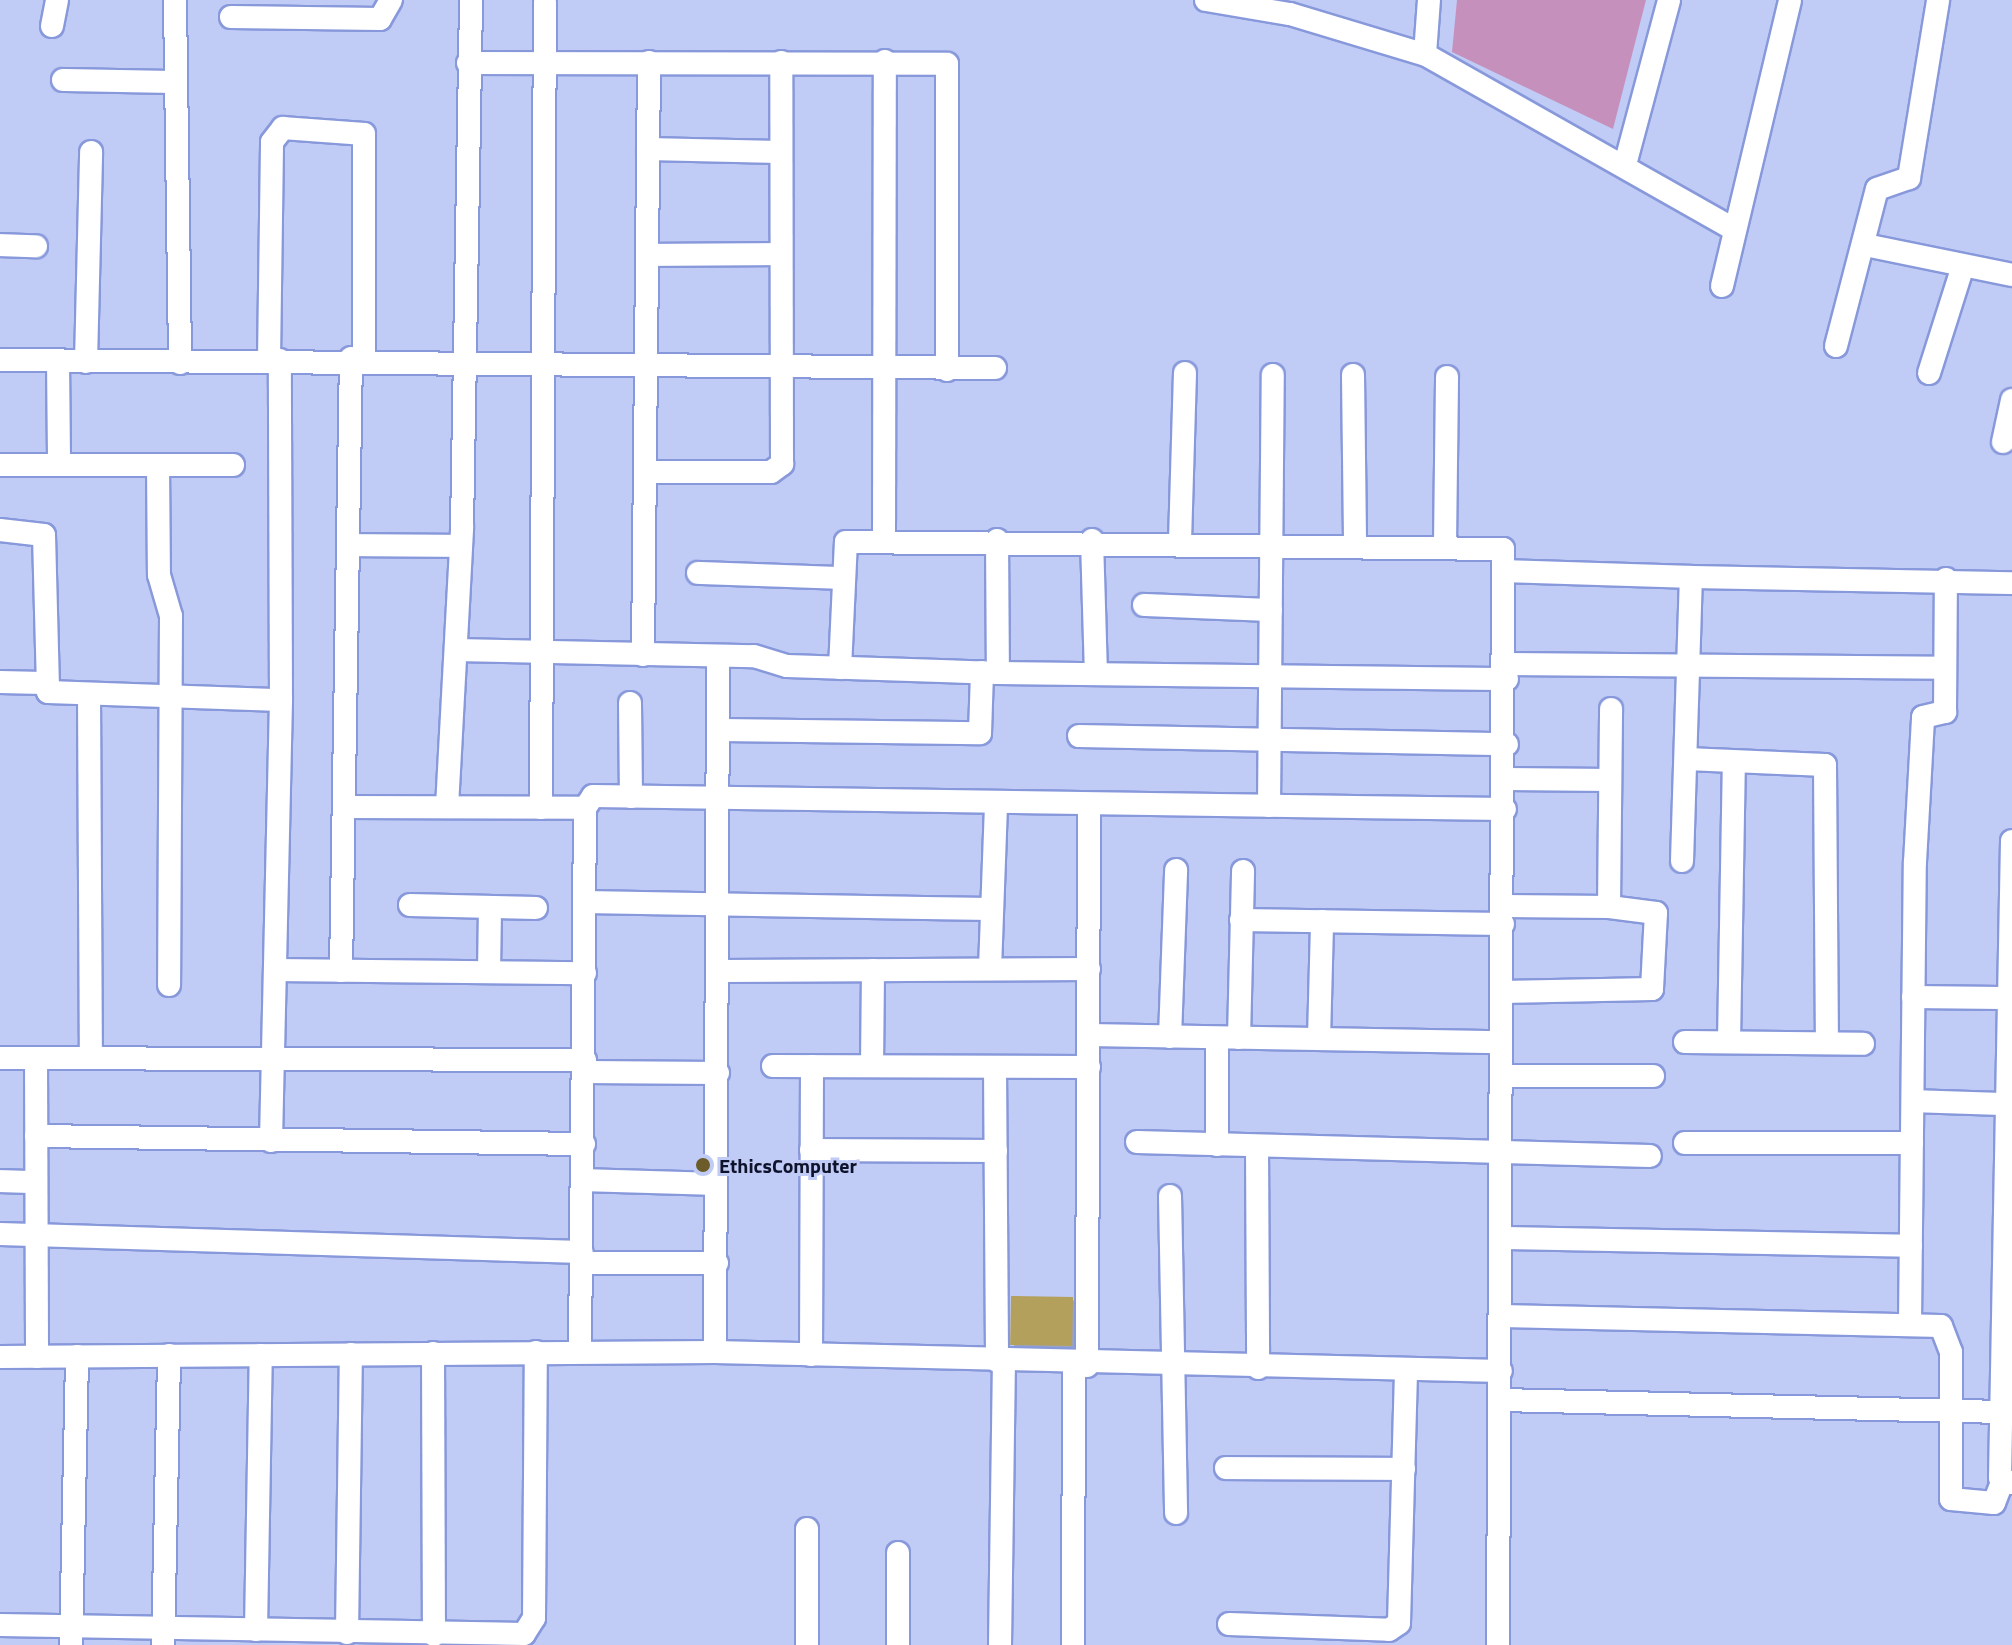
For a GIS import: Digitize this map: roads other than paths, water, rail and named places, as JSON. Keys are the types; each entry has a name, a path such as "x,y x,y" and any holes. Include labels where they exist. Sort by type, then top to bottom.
{"street":[{"path":"52,26 57,0"},
{"path":"175,0 180,363"},
{"path":"231,17 380,19 391,0"},
{"path":"447,807 461,546 460,363 471,0"},
{"path":"1206,0 1290,7 1425,54 1626,161 1734,229"},
{"path":"1425,54 1429,0"},
{"path":"1626,161 1669,0"},
{"path":"1722,286 1790,0"},
{"path":"1836,346 1879,185 1909,178 1938,0"},
{"path":"541,808 546,653 545,2"},
{"path":"884,540 885,61"},
{"path":"643,655 649,62"},
{"path":"646,472 781,468 778,254 781,62"},
{"path":"468,63 941,62 951,71 947,370"},
{"path":"63,80 175,82"},
{"path":"271,1141 281,700 272,142 283,128 364,134 341,971"},
{"path":"648,149 779,152"},
{"path":"86,362 91,152"},
{"path":"0,245 36,246"},
{"path":"1865,245 2012,275"},
{"path":"648,255 778,254"},
{"path":"1929,373 1963,266"},
{"path":"0,360 180,363 357,359 460,363 779,364 947,370 995,368"},
{"path":"58,361 59,465"},
{"path":"1180,541 1185,373"},
{"path":"1269,806 1273,375"},
{"path":"1353,375 1355,543"},
{"path":"1445,544 1447,377"},
{"path":"2003,442 2012,400"},
{"path":"0,465 233,465"},
{"path":"158,465 159,575 171,616 169,985"},
{"path":"0,530 44,535 43,683 48,692 281,700"},
{"path":"721,730 980,733 990,672 997,540"},
{"path":"1092,540 1096,672"},
{"path":"840,668 841,578 846,542 1092,540 1499,545 1505,571 1507,744 1501,1042 1504,1238 1498,1645"},
{"path":"351,545 461,546"},
{"path":"1505,571 1691,577 1946,579 2012,583"},
{"path":"698,573 841,578"},
{"path":"1682,861 1691,577"},
{"path":"1910,1323 1913,997 1921,729 1924,715 1944,713 1946,579"},
{"path":"1144,605 1271,610"},
{"path":"456,650 718,656 840,668 990,672 1270,674 1507,672 1689,666 1944,668"},
{"path":"715,1352 723,799 718,656"},
{"path":"0,682 43,683"},
{"path":"89,694 91,1058"},
{"path":"630,703 631,797"},
{"path":"1609,907 1611,709"},
{"path":"1079,736 1507,744"},
{"path":"1687,759 1816,761 1826,768 1827,1043"},
{"path":"1729,1042 1734,762"},
{"path":"1506,779 1610,780"},
{"path":"580,1352 585,808 589,797 1505,809"},
{"path":"990,969 996,802"},
{"path":"1073,1645 1089,1067 1089,804"},
{"path":"345,807 585,808"},
{"path":"1502,1316 1910,1323 1948,1330 1951,1499 1994,1503 2007,1482 2001,1412 2012,841"},
{"path":"1170,1037 1176,870"},
{"path":"1217,1145 1241,920 1243,871"},
{"path":"585,902 991,909"},
{"path":"410,905 536,908"},
{"path":"489,972 490,907"},
{"path":"1241,920 1322,921 1504,915 1609,907 1656,913 1652,989 1502,992"},
{"path":"1319,1039 1322,921"},
{"path":"720,971 1089,969"},
{"path":"275,970 585,973"},
{"path":"872,1066 873,970"},
{"path":"1913,997 2008,998"},
{"path":"1089,1035 1501,1042"},
{"path":"1685,1042 1863,1044"},
{"path":"0,1058 273,1058 585,1066 718,1073"},
{"path":"36,1058 37,1357"},
{"path":"773,1066 1089,1067"},
{"path":"811,1355 812,1066"},
{"path":"995,1067 1000,1362 1000,1645"},
{"path":"1501,1076 1653,1076"},
{"path":"1914,1101 2006,1104"},
{"path":"36,1136 584,1144"},
{"path":"1137,1142 1502,1149 1650,1156"},
{"path":"1685,1143 1912,1143"},
{"path":"1257,1146 1258,1368"},
{"path":"811,1150 996,1151"},
{"path":"583,1180 716,1184"},
{"path":"0,1181 35,1182"},
{"path":"1170,1196 1176,1513"},
{"path":"0,1234 717,1263"},
{"path":"1504,1238 1911,1246"},
{"path":"0,1625 71,1635 163,1636 256,1630 524,1634 533,1625 536,1352"},
{"path":"0,1357 715,1352 1081,1366 1501,1371"},
{"path":"433,1353 434,1635"},
{"path":"347,1633 351,1354"},
{"path":"163,1636 169,1355"},
{"path":"256,1630 261,1355"},
{"path":"71,1635 77,1356"},
{"path":"1229,1624 1394,1629 1401,1617 1406,1369"},
{"path":"1501,1400 2001,1412"},
{"path":"1226,1468 1404,1469"},
{"path":"807,1529 807,1645"},
{"path":"898,1553 898,1645"}],"place":[{"name":"EthicsComputer","path":"703,1165"}]}
